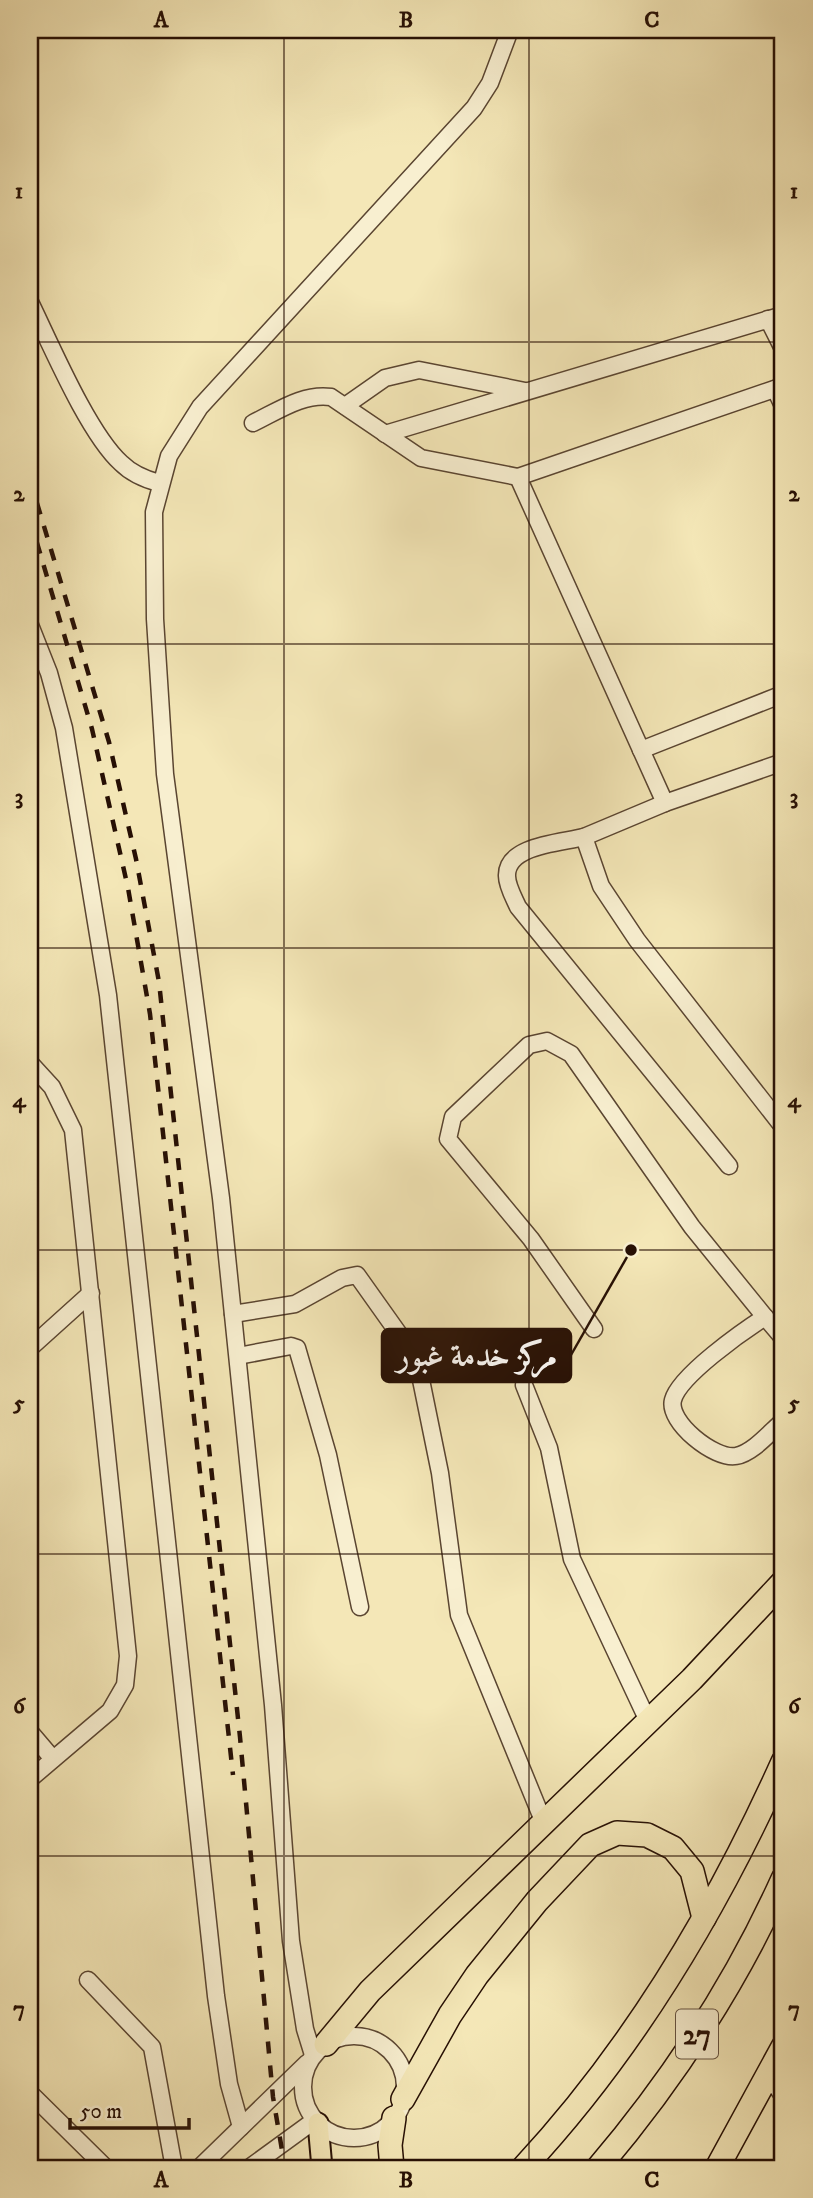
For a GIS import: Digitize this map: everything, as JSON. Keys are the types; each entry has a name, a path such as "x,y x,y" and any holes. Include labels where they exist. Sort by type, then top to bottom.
{"highway":[{"path":"317,2052 370,1991 736,1635 783,1582"},
{"name":"27","path":"523,2168 597,2079 693,1940 783,1762"},
{"path":"392,2168 390,2145 399,2109 450,2015 477,1975 522,1919 590,1845 617,1833 647,1835 673,1848 692,1871 704,1918"},
{"name":"27","path":"598,2168 663,2085 704,2024 742,1961 781,1884"},
{"path":"718,2168 783,2047"}],"main road":[{"path":"316,2122 322,2168"}],"street":[{"path":"317,2052 304,2029 292,1941 271,1691 221,1198 165,774 153,542 159,483 169,456 200,407 474,108 490,83 510,30"},
{"path":"30,302 75,393 112,452 132,473 159,483"},
{"path":"385,434 776,317 783,349"},
{"path":"345,406 385,377 419,370 528,391"},
{"path":"253,423 302,399 318,395 331,397 421,458 518,477 779,388 783,406"},
{"path":"518,477 665,803"},
{"path":"30,625 49,673 64,728 108,995 217,2007 229,2084 240,2127"},
{"path":"641,750 783,694"},
{"path":"729,1166 518,907 507,877 509,863 517,854 584,837 665,803 783,762"},
{"path":"584,837 601,886 637,940 783,1127"},
{"path":"594,1329 531,1239 448,1139 453,1117 529,1045 547,1041 570,1054 692,1227 783,1338"},
{"path":"30,1063 52,1087 73,1130 128,1656 125,1685 110,1711 30,1779"},
{"path":"233,1314 295,1304 342,1278 357,1275 411,1351 425,1390 432,1425 458,1615 544,1823"},
{"path":"30,1348 91,1293"},
{"path":"765,1317 680,1385 672,1401 674,1416 692,1436 721,1454 734,1457 748,1451 783,1421"},
{"path":"238,1356 291,1346 298,1348 328,1455 360,1607"},
{"path":"524,1385 549,1448 572,1559 648,1721"},
{"path":"30,1732 53,1759"},
{"path":"88,1980 152,2047 174,2168"},
{"path":"199,2168 317,2052 350,2036 376,2040 390,2051 400,2065 405,2082 399,2109 381,2130 366,2136 349,2137 332,2133 316,2122 303,2097 302,2084 317,2052"},
{"path":"769,2076 783,2096"},
{"path":"31,2096 106,2168"},
{"path":"249,2168 316,2122"}],"railway":[{"path":"30,480 109,742 136,859 159,982 240,1737 273,2097 285,2168"},
{"path":"30,519 92,729 128,888 150,1014 233,1775"}],"place":[{"name":"مركز خدمة غبور","path":"631,1250"}]}
